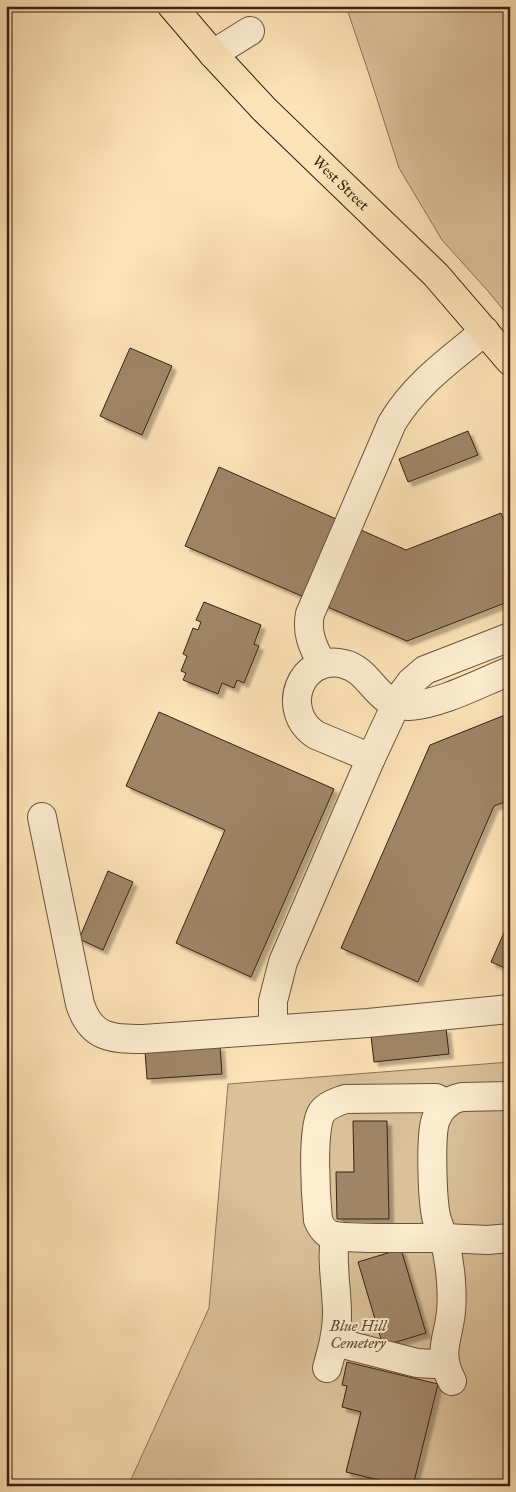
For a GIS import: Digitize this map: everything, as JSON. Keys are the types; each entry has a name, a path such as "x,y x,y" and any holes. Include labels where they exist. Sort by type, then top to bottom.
{"main road":[{"name":"West Street","path":"172,6 213,54 292,137 436,275 510,361"}],"lane":[{"path":"213,54 250,31"},
{"path":"322,664 308,632 310,614 392,424 400,410 420,385 485,331"},
{"path":"273,1029 273,1001 283,962 371,758 403,690 418,674 425,670 510,636"},
{"path":"371,758 316,735 310,731 300,718 296,702 299,686 307,674 322,664 338,662 354,668 377,691 396,706 434,702 510,672"},
{"path":"42,817 80,1004 88,1023 94,1030 111,1036 143,1039 368,1023 510,1009"},
{"path":"334,1342 448,1371 443,1352 449,1327 452,1296 450,1266 444,1238 437,1219 434,1199 433,1129 441,1110 454,1098 510,1096"},
{"path":"447,1104 436,1098 354,1098 334,1102 322,1112 315,1134 317,1211 321,1227 327,1233 335,1236 488,1240 510,1238"},
{"path":"327,1368 334,1342 337,1315 333,1254 335,1236"}],"green space":[{"path":"346,6 510,6 510,318 442,240 399,168"},
{"name":"Blue Hill Cemetery","path":"510,1062 510,1486 128,1486 209,1308 228,1084"}],"building":[{"path":"130,348 172,366 142,435 100,416"},
{"path":"468,431 478,455 408,482 399,459"},
{"path":"219,467 406,550 501,513 510,536 510,601 407,641 185,546"},
{"path":"204,602 261,625 254,644 259,646 244,683 237,680 234,688 222,683 218,694 183,680 186,673 181,671 187,656 183,654 193,628 198,630 201,622 196,620"},
{"path":"159,712 334,789 251,977 176,943 225,830 126,786"},
{"path":"510,713 510,800 494,806 418,982 341,948 430,745"},
{"path":"108,871 133,882 103,950 79,939"},
{"path":"510,919 510,970 491,962"},
{"path":"446,1028 449,1054 374,1062 371,1036"},
{"path":"220,1046 222,1074 147,1079 145,1051"},
{"path":"353,1121 387,1121 389,1219 337,1219 336,1172 354,1172"},
{"path":"401,1249 426,1333 383,1346 358,1262"},
{"path":"347,1362 438,1384 413,1486 403,1486 346,1472 361,1412 342,1407 347,1386 342,1385"}]}
